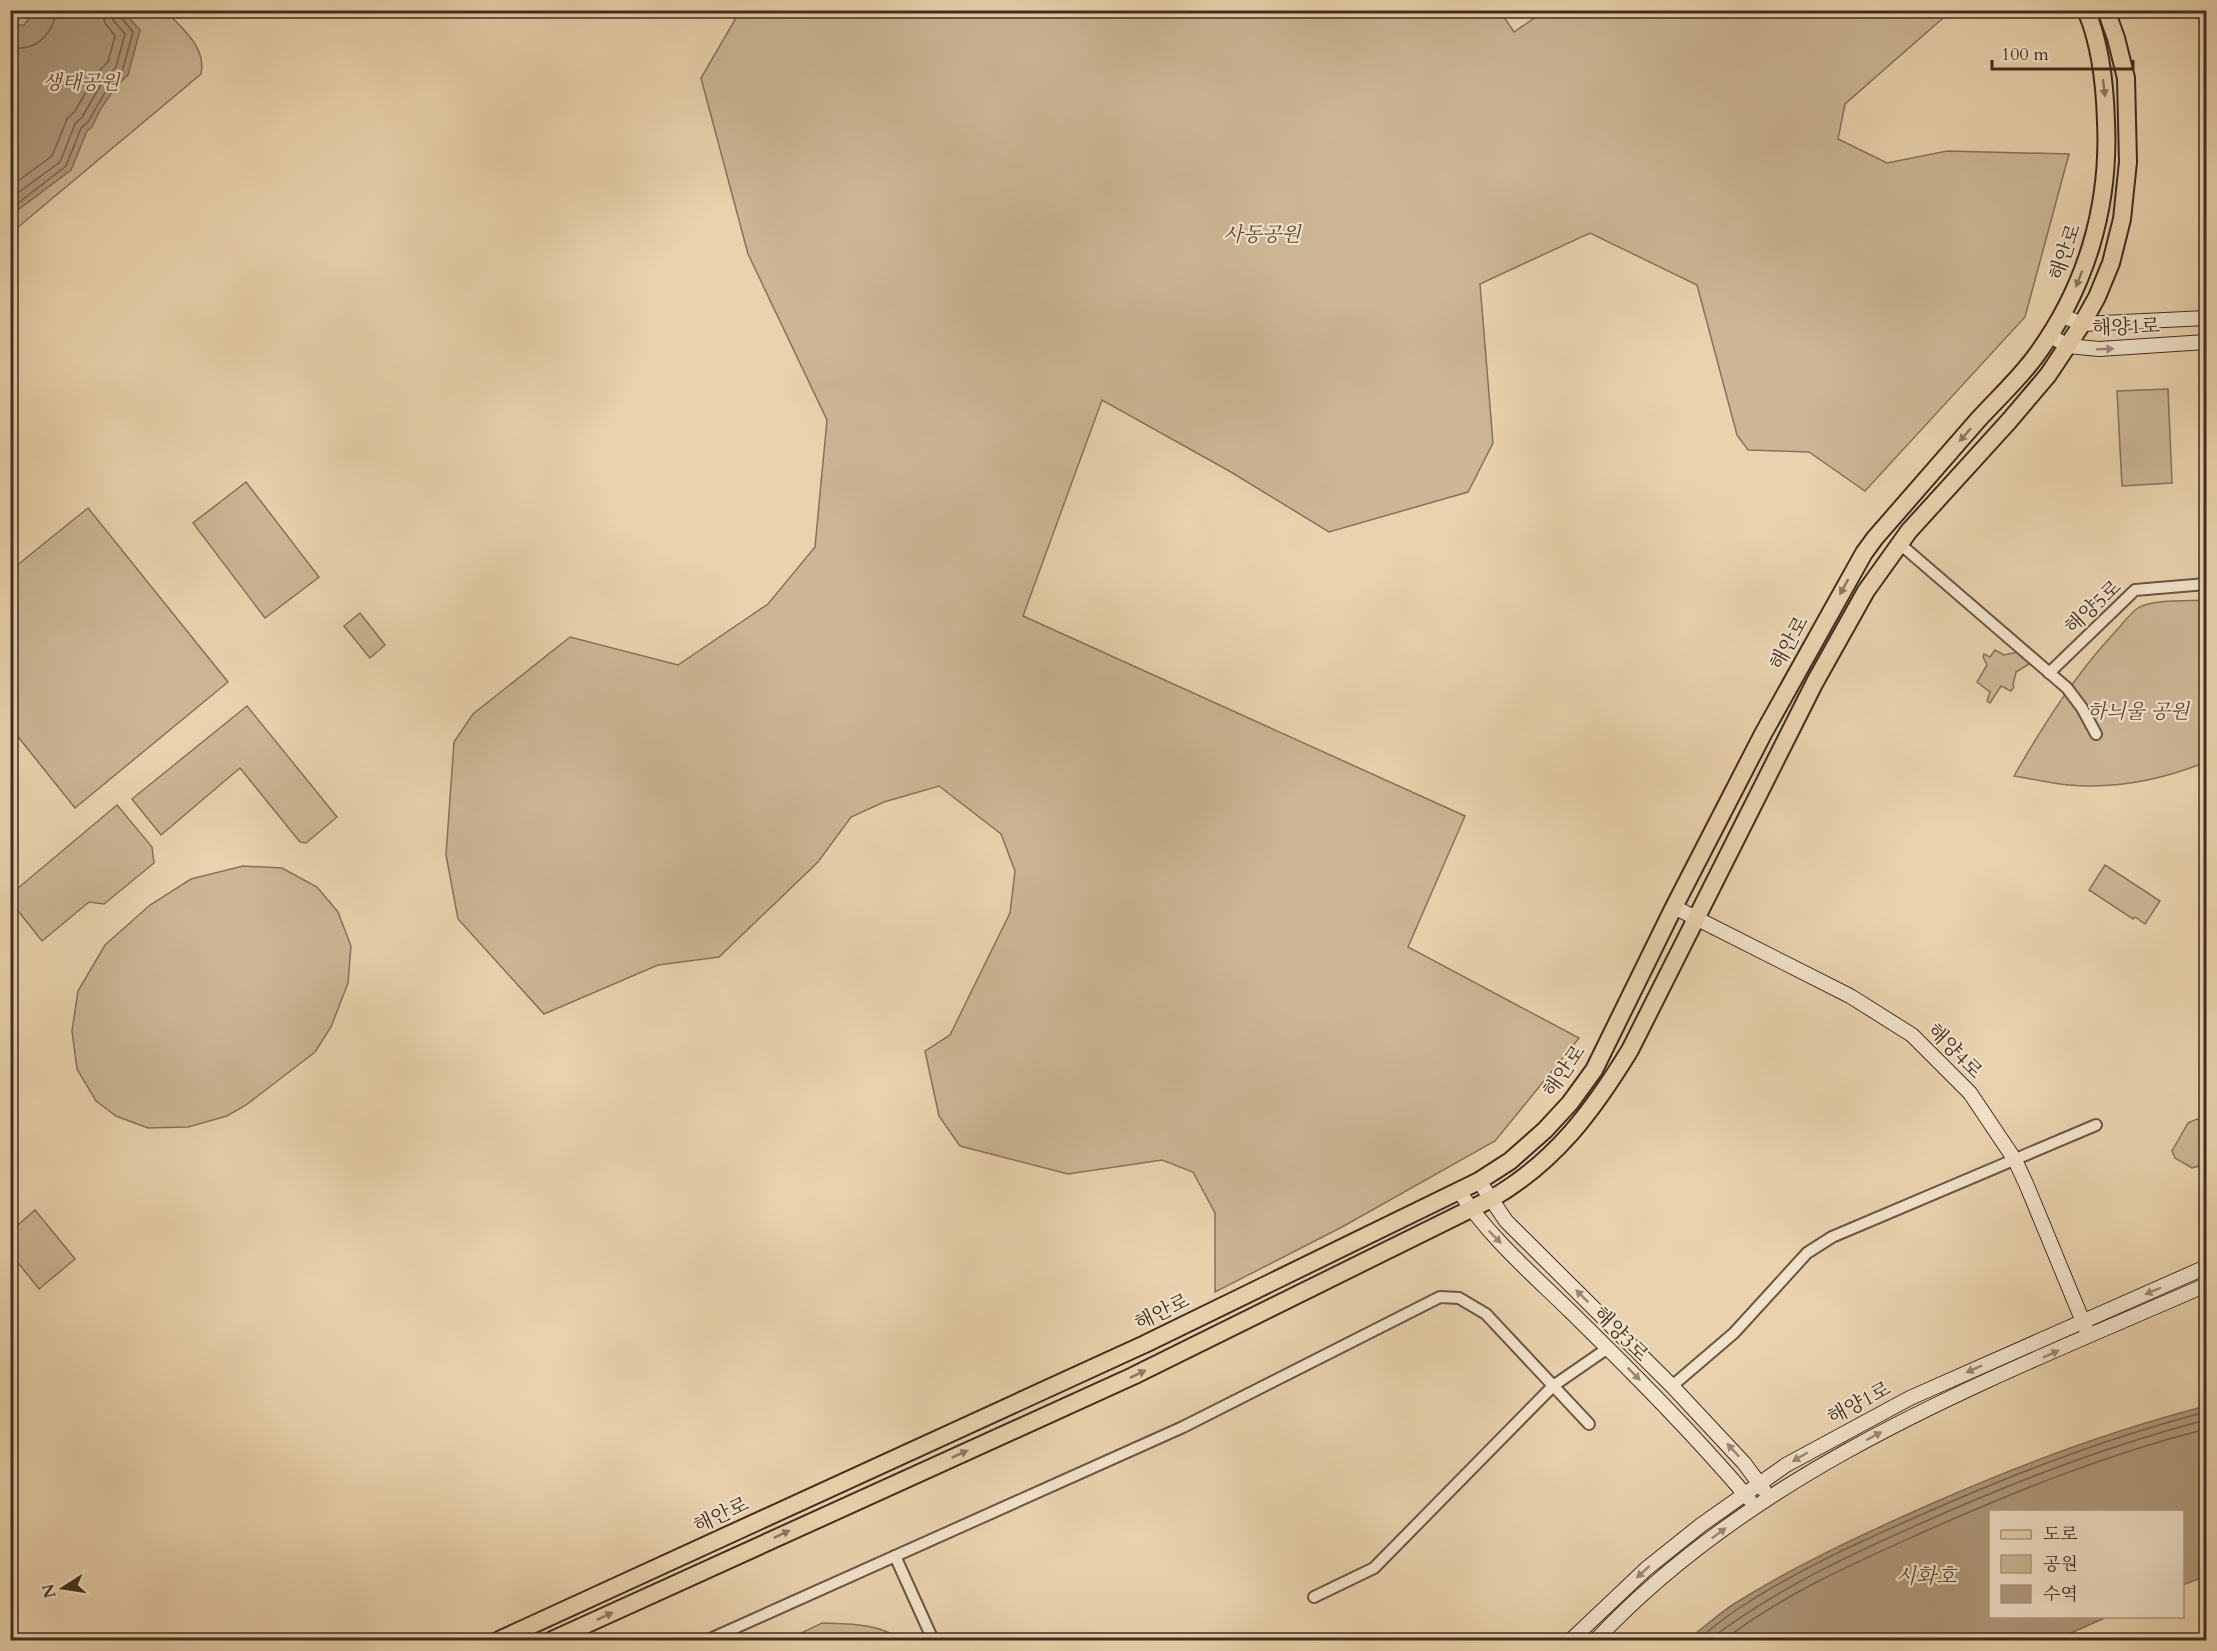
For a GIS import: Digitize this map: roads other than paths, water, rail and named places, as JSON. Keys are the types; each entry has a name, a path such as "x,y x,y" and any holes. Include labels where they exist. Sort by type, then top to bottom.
{"main road":[{"name":"해안로","path":"499,1641 1145,1344 1459,1191 1510,1161 1545,1130 1570,1103 1588,1078 1763,734 1864,553 1875,537 2034,358 2063,316 2092,247 2103,196 2106,166 2105,101 2093,26 2086,10"},
{"name":"해안로","path":"552,1641 1133,1376 1491,1199 1515,1186 1552,1155 1601,1097 1630,1050 1829,656 1866,591 1909,531 2035,391 2068,346 2097,297 2111,263 2122,219 2128,162 2126,78 2106,10"}],"street":[{"name":"해양1로","path":"2063,316 2082,324 2206,318"},
{"name":"해양1로","path":"2049,335 2068,346 2099,350 2206,342"},
{"path":"1900,544 2067,688 2082,708 2096,734"},
{"name":"해양5로","path":"2049,674 2135,590 2206,584"},
{"name":"해양4로","path":"1674,907 1850,996 1912,1035 1970,1093 2015,1160 2089,1336"},
{"path":"1672,1386 1734,1333 1807,1253 1832,1237 2096,1125"},
{"name":"해양3로","path":"1479,1181 1515,1230 1672,1386 1744,1463 1769,1496"},
{"name":"해양3로","path":"1459,1191 1486,1228 1661,1401 1722,1466 1755,1506"},
{"name":"해양1로","path":"1571,1641 1646,1569 1744,1493 1816,1448 1910,1398 2206,1267"},
{"name":"해양1로","path":"1596,1641 1652,1587 1702,1545 1769,1496 1878,1434 2089,1336 2206,1285"},
{"path":"708,1641 1183,1427 1440,1297 1459,1298 1486,1314 1589,1424"},
{"path":"1314,1597 1374,1568 1553,1386 1608,1348"},
{"path":"895,1556 933,1641"}],"water":[{"name":"생태공원","path":"35,11 123,11 140,30 128,75 116,86 92,127 87,131 71,170 19,209 11,210 11,25 24,25"},
{"name":"시화호","path":"2206,1406 2206,1576 2184,1585 2184,1510 1989,1510 1989,1618 2105,1618 2055,1640 1687,1640 1728,1608 1757,1590 1827,1552 1900,1518 1993,1477 2063,1450"}],"park label":[{"name":"사동공원","path":"1262,234"},
{"name":"하늬울 공원","path":"2138,711"}]}
